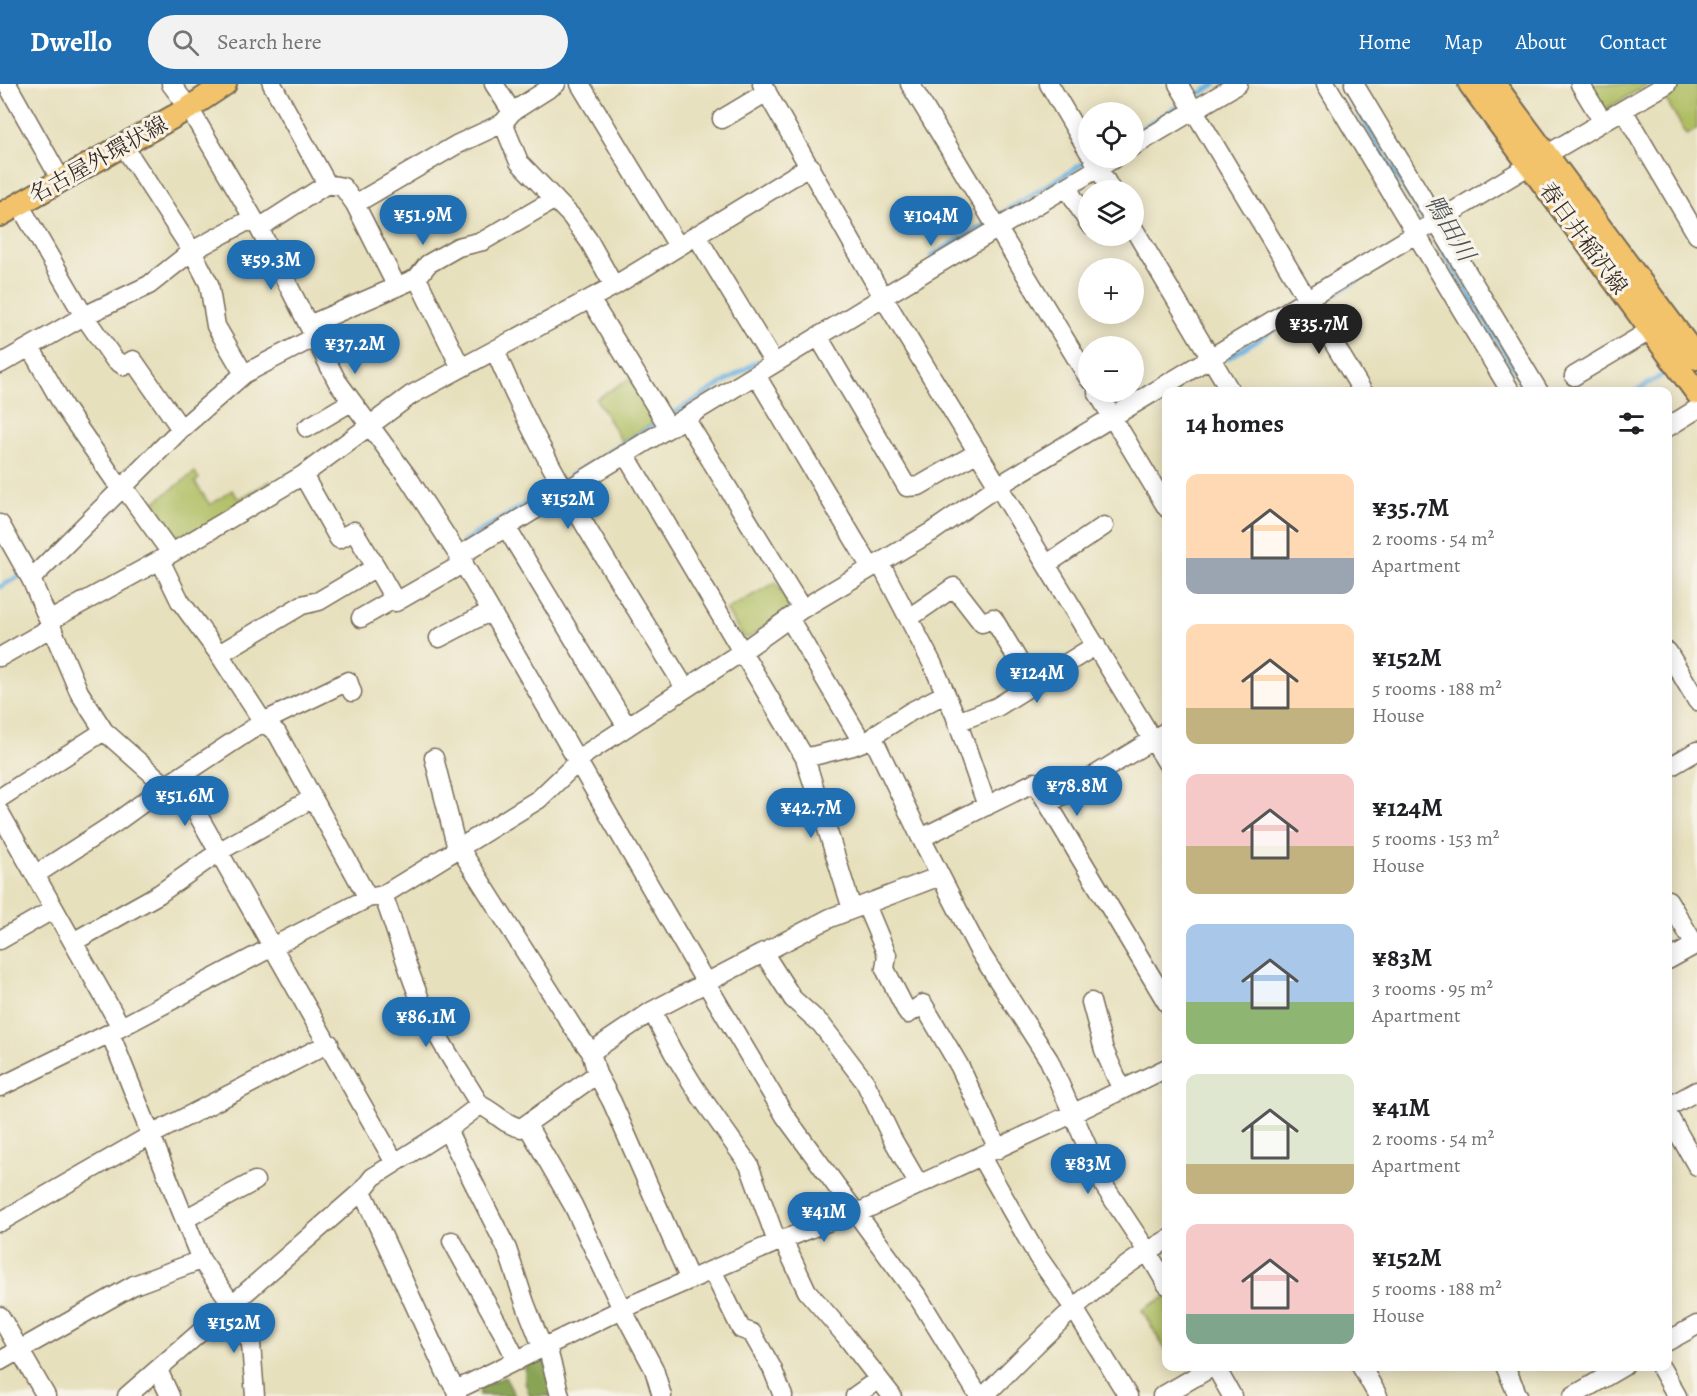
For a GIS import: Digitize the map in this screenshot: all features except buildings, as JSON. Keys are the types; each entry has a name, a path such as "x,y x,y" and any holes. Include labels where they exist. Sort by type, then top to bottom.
{"main road":[{"name":"名古屋外環状線","path":"10,209 189,108 225,84"},
{"name":"春日井稲沢線","path":"1470,84 1538,160 1686,365"},
{"name":"春日井稲沢線","path":"1494,84 1538,160 1651,330 1686,365"}],"street":[{"path":"7,84 62,180"},
{"path":"171,84 189,108 256,223 337,381 409,479 461,559 785,1116 918,1297 979,1396"},
{"path":"272,84 327,184"},
{"path":"494,84 507,118 519,162 571,216 589,241 614,286"},
{"path":"355,204 507,118 556,84"},
{"path":"580,84 678,246"},
{"path":"910,84 1078,361"},
{"path":"1049,84 1078,133"},
{"path":"1178,84 1360,387"},
{"path":"1144,140 1238,84"},
{"path":"1326,84 1536,387"},
{"path":"1353,84 1508,387"},
{"path":"1580,84 1603,122"},
{"path":"0,1088 274,946 375,897 459,847 538,799 577,761 743,651 795,613 933,531 998,486 1210,357 1667,84"},
{"path":"722,119 764,88 883,297 998,486 1096,645 1160,735 1048,804"},
{"path":"1623,110 1697,235"},
{"path":"123,145 192,251 209,284 216,326 244,374"},
{"path":"0,657 50,624 303,475 411,395 614,286 810,166"},
{"path":"303,475 339,539 354,531 396,602 506,527 1066,187 1084,168"},
{"path":"0,364 84,316 149,285 192,251 256,223 327,184 343,187 355,204 397,287"},
{"path":"1066,187 1078,206"},
{"path":"31,579 181,429 244,374 312,331 417,278 428,264 438,258 458,247 483,241 555,199"},
{"path":"10,209 114,358 124,366 133,360 181,429"},
{"path":"696,235 774,363"},
{"path":"1144,246 1228,387"},
{"path":"417,278 461,368"},
{"path":"590,299 669,428"},
{"path":"1574,376 1651,330"},
{"path":"818,336 907,487 920,486 978,452"},
{"path":"30,347 64,407 122,487 166,556 180,601 219,654 263,722 277,732 313,798 396,928 402,955 427,1014 480,1105 490,1109 511,1126 521,1128 597,1074"},
{"path":"495,350 514,396 565,491 686,688"},
{"path":"756,375 909,618 957,722 987,806"},
{"path":"307,428 351,402"},
{"path":"1103,402 1162,500"},
{"path":"1672,425 1697,409"},
{"path":"685,418 868,740 978,949 1049,1060 1105,1187 1162,1276"},
{"path":"625,454 805,758 859,907 887,955 885,969 908,1014 923,1004 960,1067 998,1149"},
{"path":"0,524 31,579 79,692 104,731 168,784 186,794 395,1163"},
{"path":"1047,564 1104,526"},
{"path":"506,527 627,727"},
{"path":"219,654 302,605 319,601 376,567"},
{"path":"909,618 954,587 982,623 993,618 1033,685"},
{"path":"361,618 394,599"},
{"path":"439,638 491,611"},
{"path":"957,722 997,708 1096,645"},
{"path":"1672,659 1697,700"},
{"path":"35,875 263,722 348,681 352,692"},
{"path":"805,758 868,740 910,712 945,694"},
{"path":"0,798 104,731"},
{"path":"1672,766 1697,751"},
{"path":"434,758 455,841 574,1029 591,1052 597,1074 612,1102 690,1280"},
{"path":"921,837 1035,782 1162,995"},
{"path":"73,942 159,894 220,851 313,798"},
{"path":"0,813 73,942 115,1030 151,1135 201,1260 231,1306 251,1344 255,1396"},
{"path":"591,1052 652,1011 830,918 940,876"},
{"path":"1672,906 1696,944 1672,958"},
{"path":"0,940 54,909"},
{"path":"764,952 793,999 821,1024 865,1082 893,1140 919,1185"},
{"path":"1091,1002 1104,1050 1122,1090"},
{"path":"652,1011 673,1052 749,1165 780,1241 807,1291 891,1396"},
{"path":"0,1222 151,1135 329,1043"},
{"path":"362,1191 457,1393 516,1361 622,1310 780,1241 919,1185 1162,1070"},
{"path":"1672,1105 1697,1091"},
{"path":"127,1396 362,1191 373,1178 447,1130 480,1105"},
{"path":"1672,1122 1697,1166"},
{"path":"527,1125 573,1205 622,1310 654,1370 662,1396"},
{"path":"447,1130 507,1250 525,1303 545,1348 560,1396"},
{"path":"981,1157 1038,1257 1073,1307 1128,1396"},
{"path":"186,1219 255,1181"},
{"path":"452,1241 516,1361"},
{"path":"984,1396 1073,1307 1147,1251 1162,1243"},
{"path":"0,1361 134,1285 201,1260"},
{"path":"712,1270 741,1329 752,1334 772,1368 783,1396"},
{"path":"0,1316 46,1396"},
{"path":"1672,1339 1697,1325"},
{"path":"158,1370 170,1396"},
{"path":"1162,1396 1206,1371"},
{"path":"1218,1371 1232,1396"},
{"path":"1364,1371 1378,1396"},
{"path":"1507,1371 1518,1396"},
{"path":"1573,1396 1616,1371"},
{"path":"1663,1371 1677,1396"},
{"path":"855,1396 879,1379"}],"green space":[{"path":"1587,84 1649,84 1606,109 1601,107"},
{"path":"1681,84 1697,84 1697,129 1687,135 1663,95"},
{"path":"630,378 654,418 653,423 622,442 596,399"},
{"path":"195,472 199,479 195,482 210,505 232,490 239,499 270,481 273,486 174,544 148,507"},
{"path":"776,582 789,605 787,610 748,638 743,637 726,610"},
{"path":"1162,1299 1162,1344 1142,1310"},
{"path":"543,1357 556,1396 530,1396 525,1382 525,1367"},
{"path":"505,1377 515,1396 479,1395 481,1387"}],"waterway":[{"path":"1194,97 1216,84"},
{"name":"鴨田川","path":"1341,84 1425,223"},
{"path":"1144,127 1182,104"},
{"path":"999,215 1078,167"},
{"path":"931,256 987,223"},
{"name":"鴨田川","path":"1430,230 1525,387"},
{"path":"1324,300 1413,247"},
{"path":"1228,358 1287,322"},
{"path":"674,413 758,361"},
{"name":"鴨田川","path":"1642,387 1671,370"},
{"path":"606,454 656,424"},
{"path":"570,476 599,459"},
{"path":"542,493 557,484"},
{"path":"464,541 535,498"},
{"path":"0,587 21,575"}]}
